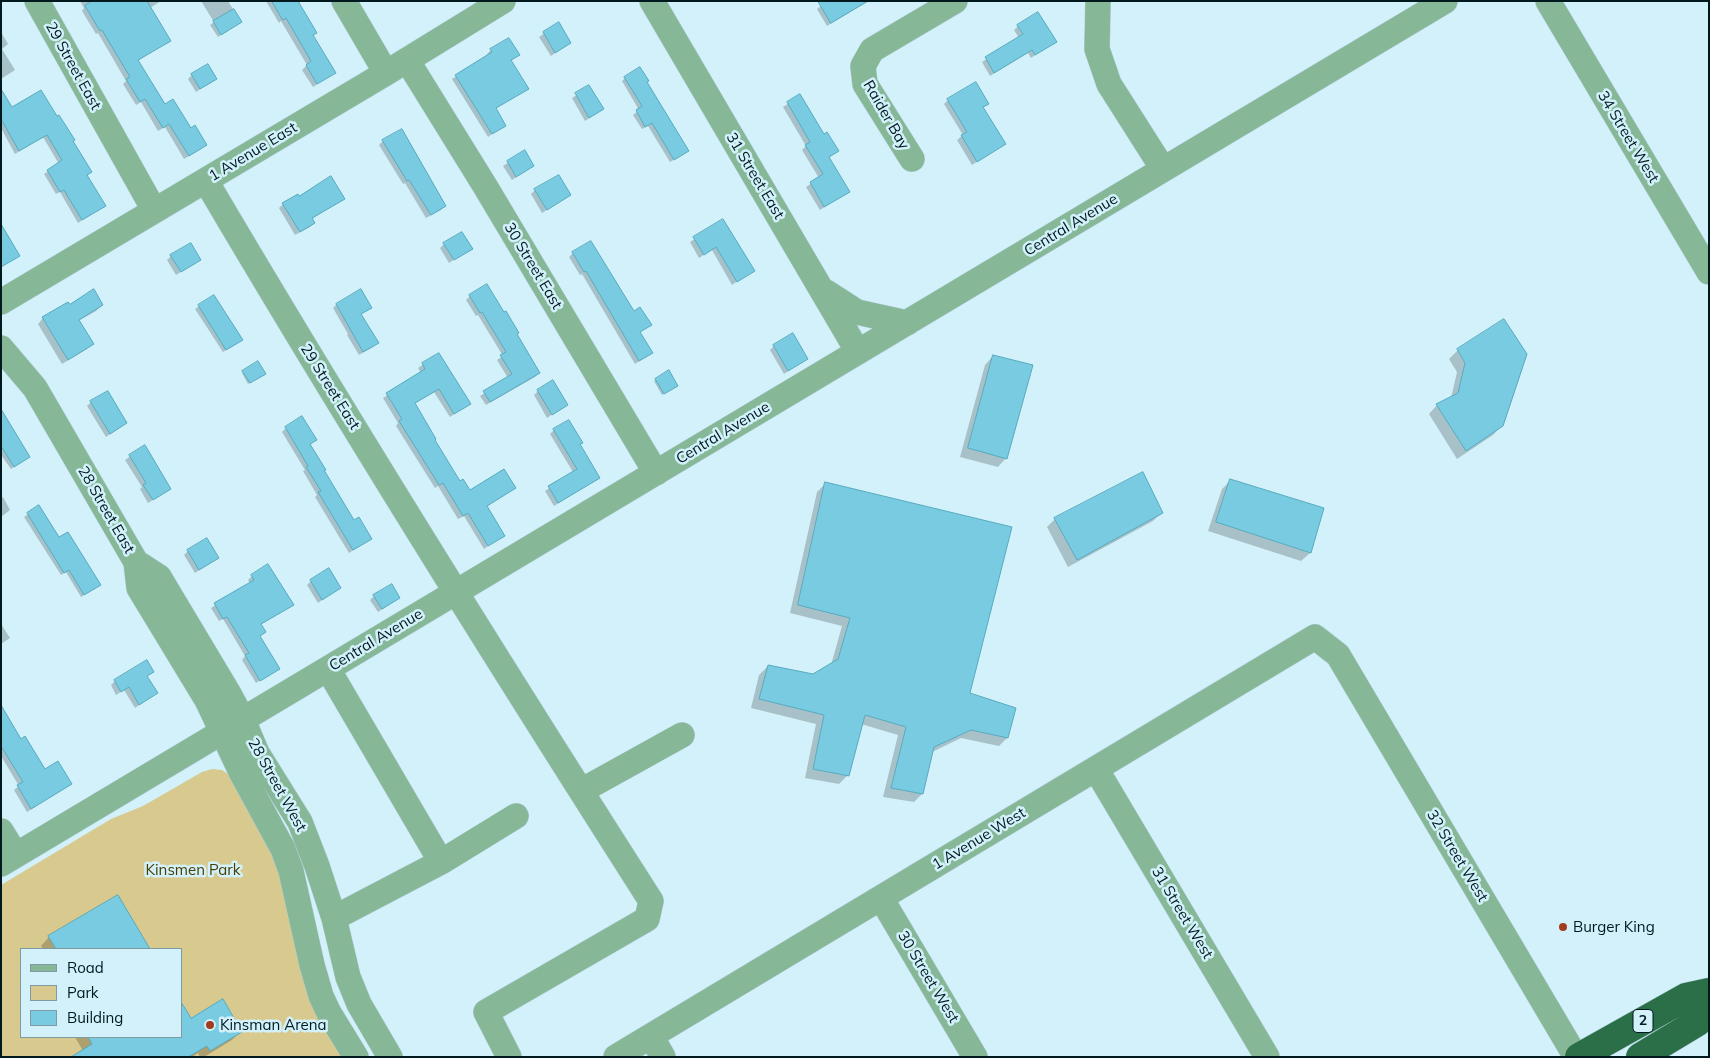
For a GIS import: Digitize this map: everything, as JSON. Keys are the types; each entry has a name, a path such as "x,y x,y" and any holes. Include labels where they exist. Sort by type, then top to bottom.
{"highway":[{"name":"2","path":"1577,1057 1686,997 1709,992"},
{"name":"2","path":"1640,1057 1698,1022 1709,1009"}],"street":[{"name":"29 Street East","path":"37,1 154,210"},
{"path":"344,1 386,73"},
{"name":"1 Avenue East","path":"1,302 206,181 503,1"},
{"name":"31 Street East","path":"652,1 858,352"},
{"name":"Raider Bay","path":"912,159 865,84 863,66 872,50 955,1"},
{"path":"1098,1 1098,49 1109,84 1163,170"},
{"name":"Central Avenue","path":"9,859 1445,1"},
{"name":"34 Street West","path":"1548,1 1709,272"},
{"name":"30 Street East","path":"407,60 656,473"},
{"name":"29 Street East","path":"206,181 282,311 651,901 647,918 486,1012 509,1057"},
{"path":"821,289 857,312 907,323"},
{"name":"28 Street East","path":"1,348 35,388 136,562 139,588 207,700 222,732"},
{"name":"28 Street West","path":"136,562 159,577 243,720 257,753 300,822 334,918 348,978 358,1004 390,1057"},
{"name":"1 Avenue West","path":"616,1057 657,1047 881,898 1315,637 1338,655"},
{"name":"32 Street West","path":"1338,655 1577,1057"},
{"path":"328,669 441,862"},
{"name":"28 Street West","path":"222,732 241,772 284,848 321,996 329,1013 356,1057"},
{"path":"581,791 682,735"},
{"name":"31 Street West","path":"1096,769 1267,1057"},
{"path":"334,918 441,862 516,816"},
{"path":"1,830 9,859"},
{"name":"30 Street West","path":"881,898 976,1057"}],"green space":[{"name":"Kinsmen Park","path":"212,769 222,770 232,777 266,833 342,1057 1,1057 1,885 111,819 143,806 202,772"}],"building":[{"path":"92,1 147,1 171,41 138,60 165,104 173,99 191,128 195,125 207,145 189,156 169,124 163,128 145,99 140,102 126,79 130,77 102,30 100,31 85,6"},
{"path":"272,1 298,1 317,33 313,35 336,73 317,84 306,65 311,61 286,18 283,20"},
{"path":"818,1 868,1 831,23"},
{"path":"234,9 242,22 221,35 213,21"},
{"path":"1038,12 1057,42 1035,55 1032,50 994,73 985,57 1023,34 1017,25"},
{"path":"559,22 571,43 555,53 543,32"},
{"path":"509,38 520,55 511,60 529,89 496,108 506,126 492,134 455,75 492,52 490,49"},
{"path":"208,64 217,79 200,89 191,74"},
{"path":"640,67 649,81 647,82 689,151 674,160 652,123 645,127 636,110 642,106 624,77"},
{"path":"976,82 989,104 983,107 1006,144 977,162 961,135 967,132 947,99"},
{"path":"589,85 604,109 589,118 575,93"},
{"path":"1,89 12,107 41,90 75,140 73,141 92,172 87,175 106,206 82,220 64,190 60,192 47,170 62,160 47,135 19,151 1,119"},
{"path":"800,94 824,134 827,132 839,151 829,157 850,192 824,207 810,182 823,174 805,145 810,142 787,102"},
{"path":"402,129 446,206 431,215 382,140"},
{"path":"525,150 534,166 516,177 507,161"},
{"path":"559,175 571,195 547,210 534,189"},
{"path":"331,176 345,199 312,218 315,223 300,232 282,203 298,194 299,196"},
{"path":"723,219 755,271 737,282 716,247 704,255 693,237"},
{"path":"1,224 20,256 1,267"},
{"path":"462,232 473,249 454,260 443,243"},
{"path":"591,241 634,311 640,307 652,325 640,332 653,353 639,361 586,271 584,272 572,252"},
{"path":"191,243 201,260 181,272 170,255"},
{"path":"487,284 504,312 506,311 540,373 490,402 483,391 512,374 500,355 506,352 482,312 480,313 469,295"},
{"path":"94,289 103,305 79,320 94,344 68,360 42,317 68,302 70,304"},
{"path":"361,289 372,308 361,314 379,343 363,352 336,304"},
{"path":"214,295 243,340 226,350 198,305"},
{"path":"1504,319 1527,354 1503,426 1466,451 1436,404 1458,393 1465,363 1457,349"},
{"path":"793,333 808,359 788,371 773,345"},
{"path":"439,353 471,404 454,414 439,389 415,403 435,440 460,481 463,479 470,490 504,469 516,488 487,506 505,536 488,546 468,513 463,516 443,483 439,485 399,421 402,419 386,393 425,369 422,363"},
{"path":"993,355 1033,365 1007,459 968,448"},
{"path":"258,361 266,374 250,383 242,371"},
{"path":"669,370 678,386 664,394 655,379"},
{"path":"553,380 568,405 552,415 537,390"},
{"path":"108,391 127,423 110,434 90,401"},
{"path":"1,409 30,457 14,467 1,446"},
{"path":"302,416 317,440 310,444 326,470 324,470 354,520 359,517 372,539 353,550 318,492 321,491 285,427"},
{"path":"569,420 583,443 580,444 600,478 558,503 548,486 577,469 553,429"},
{"path":"145,445 171,489 153,500 143,485 146,483 129,455"},
{"path":"1143,472 1163,513 1077,560 1054,518"},
{"path":"1230,479 1324,508 1311,553 1216,522"},
{"path":"825,482 1012,527 970,693 1016,708 1008,738 971,730 934,747 923,794 891,788 906,727 865,715 849,776 813,769 824,715 759,699 768,665 813,674 838,659 850,618 798,605"},
{"path":"39,505 59,537 68,532 101,585 84,595 69,570 64,573 27,513"},
{"path":"207,538 219,558 199,570 187,550"},
{"path":"268,564 294,605 261,624 266,632 260,636 280,669 260,681 245,655 249,653 227,617 223,619 214,603 254,580 251,575"},
{"path":"329,568 341,588 322,600 310,580"},
{"path":"392,584 400,598 382,609 373,595"},
{"path":"147,660 154,672 147,676 158,693 139,705 129,687 121,692 114,680"},
{"path":"1,705 21,739 25,736 45,769 58,761 72,784 31,809 17,785 23,782 1,746"},
{"path":"118,895 149,948 55,948 48,936"},
{"name":"Kinsman Arena","path":"223,999 242,1032 210,1051 207,1046 188,1057 71,1057 92,1044 89,1038 182,1038 182,1004 191,1018"}],"place":[{"name":"Burger King","path":"1563,927"},
{"name":"Kinsman Arena","path":"210,1025"}]}
